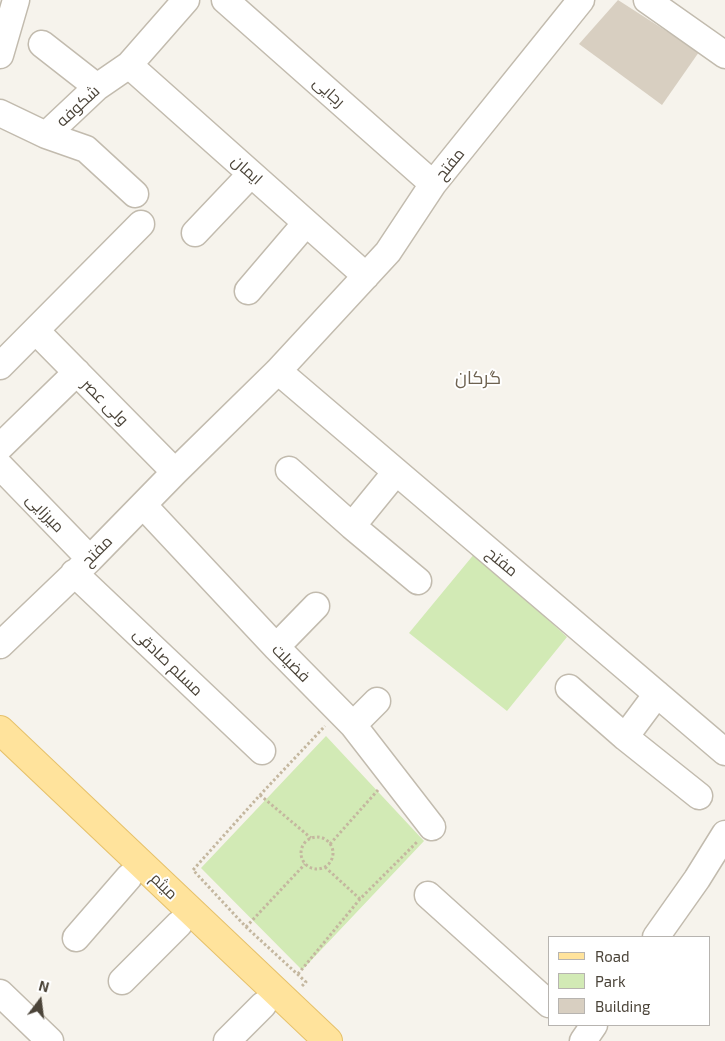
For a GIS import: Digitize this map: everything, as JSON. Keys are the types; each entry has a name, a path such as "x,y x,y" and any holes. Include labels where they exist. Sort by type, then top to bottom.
{"main road":[{"name":"میثم","path":"0,730 274,1003 302,1041"},
{"name":"میثم","path":"0,756 179,924 274,1003 328,1041"}],"street":[{"name":"شکوفه","path":"135,194 86,149 46,135 97,87 129,65 186,0"},
{"name":"مفتح","path":"0,645 278,371 388,252 433,184 581,0"},
{"path":"647,0 725,55"},
{"name":"رجایی","path":"238,4 433,184"},
{"path":"0,54 9,13"},
{"path":"42,44 97,87"},
{"name":"ایمان","path":"129,65 366,276"},
{"path":"0,113 46,135"},
{"path":"195,233 251,174"},
{"path":"248,290 306,223"},
{"path":"0,366 140,224"},
{"name":"ولی عصر","path":"36,331 175,472"},
{"name":"مفتح","path":"278,371 725,752"},
{"path":"0,447 76,372"},
{"name":"میرزایی","path":"0,466 82,566"},
{"path":"289,470 418,581"},
{"path":"352,526 396,472"},
{"name":"فضیلت","path":"143,505 276,647 346,718 432,827"},
{"name":"مسلم صادقی","path":"82,566 262,751"},
{"path":"276,647 316,606"},
{"path":"568,688 625,737 699,796"},
{"path":"625,737 657,694"},
{"path":"346,718 376,701"},
{"path":"657,936 697,879 725,834"},
{"path":"76,938 129,877"},
{"path":"428,896 548,1003"},
{"path":"122,981 179,924"},
{"path":"0,993 50,1041"},
{"path":"227,1041 274,1003"}],"path":[{"path":"274,1003 306,982 246,927 193,870 260,795 346,718"},
{"path":"330,844 391,774"},
{"path":"260,795 311,838"},
{"path":"298,974 360,899 432,827"},
{"path":"311,838 322,838 330,844 333,854 329,864 325,867 315,869 305,864 301,850 306,841 311,838"},
{"path":"246,927 305,864"},
{"path":"325,867 360,899"}],"green space":[{"path":"475,553 567,637 507,711 409,633"},
{"path":"326,736 424,841 302,970 201,868"}],"building":[{"path":"618,0 699,52 662,105 579,44"}],"district":[{"name":"گرکان","path":"478,378"}]}
